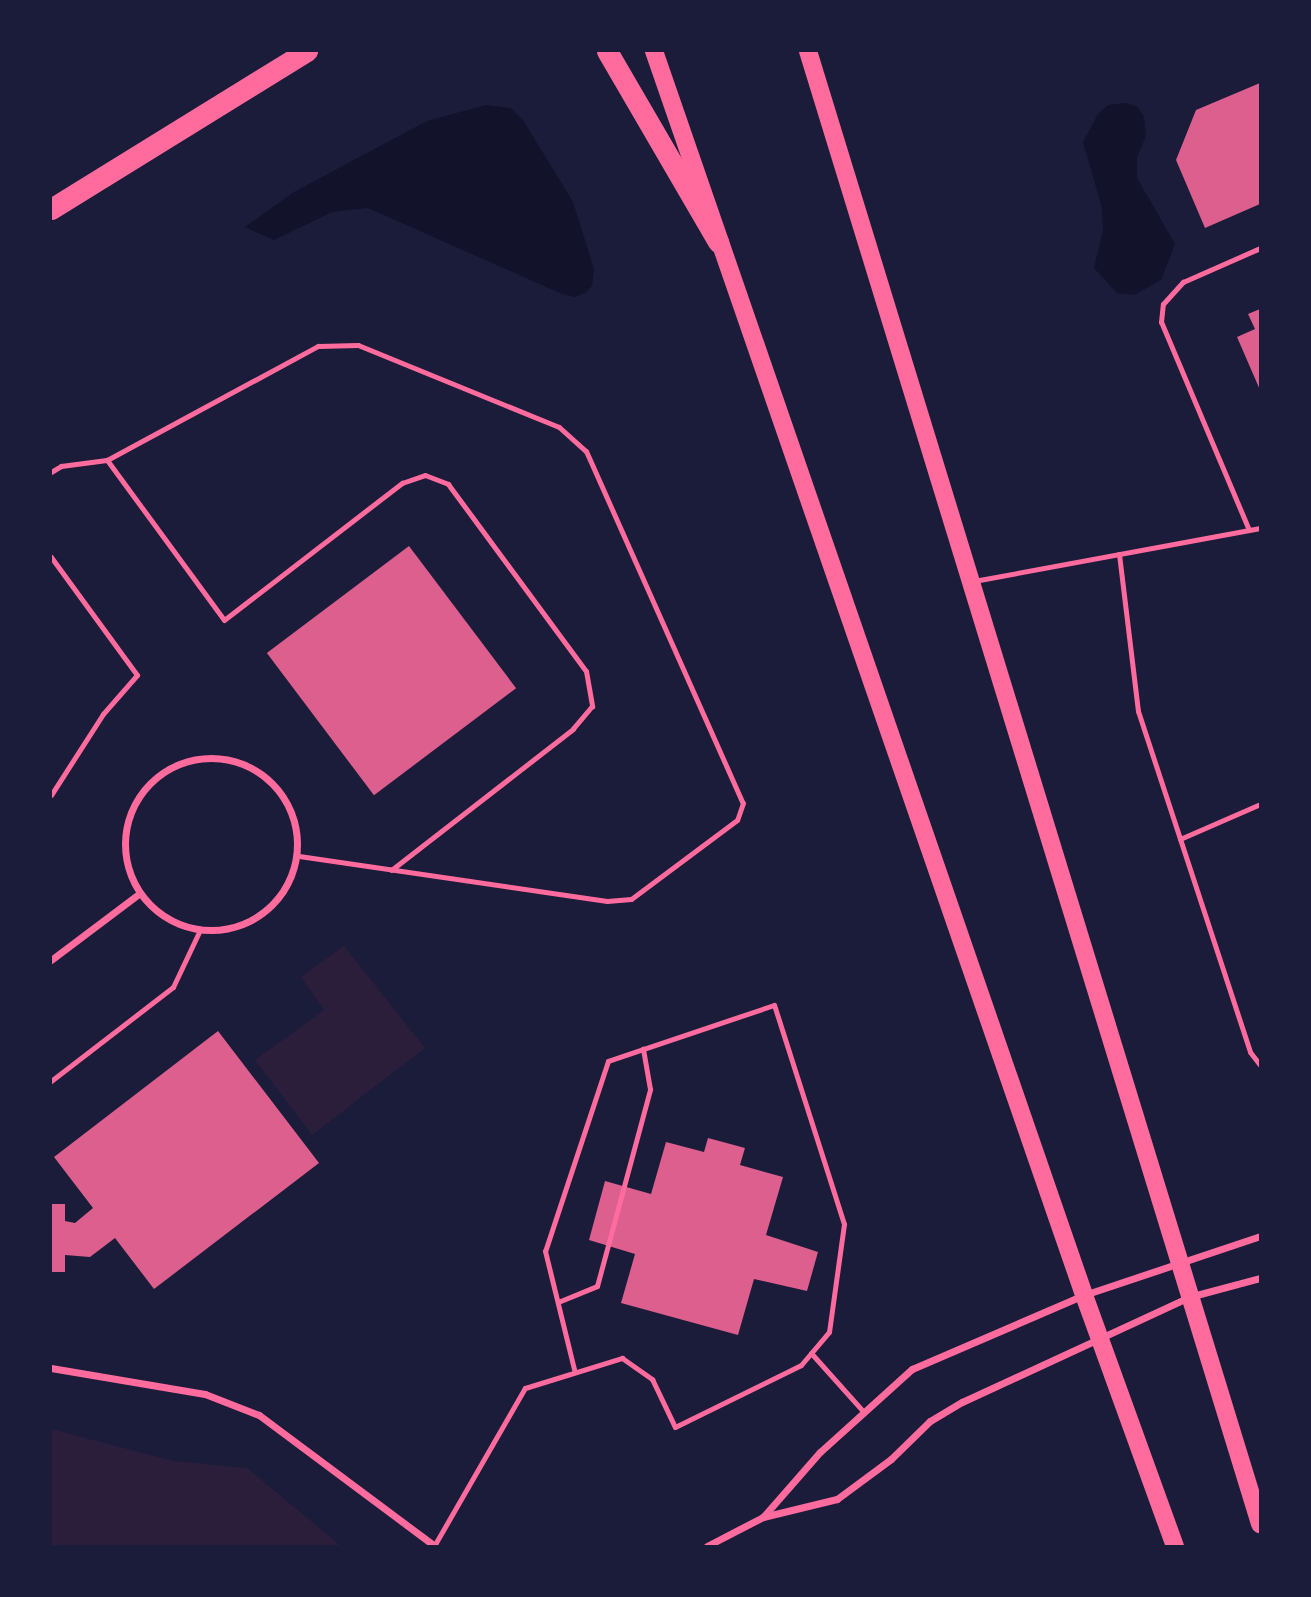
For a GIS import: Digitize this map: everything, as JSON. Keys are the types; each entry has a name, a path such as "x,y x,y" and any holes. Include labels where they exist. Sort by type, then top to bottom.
{"highway":[{"path":"51,209 307,51"},
{"path":"607,51 718,242"}],"main road":[{"path":"654,51 718,242 748,316 1084,1295 1175,1546"},
{"path":"808,51 973,581 1260,1524"}],"street":[{"path":"193,759 236,761 265,776 291,810 297,856 292,873 274,903 233,928 200,930 169,920 140,893 125,853 131,811 159,775 193,759"},
{"path":"51,960 140,893"},
{"path":"763,1517 862,1410 912,1369 1084,1295 1178,1260 1260,1236"},
{"path":"707,1546 763,1517 837,1499 891,1458 930,1421 1189,1297 1260,1278"},
{"path":"51,1368 205,1394 259,1415 435,1546"}],"lane":[{"path":"1249,530 1161,322 1163,304 1183,282 1260,248"},
{"path":"51,472 61,466 107,460 318,346 358,345 559,428 586,451 743,803 737,820 631,899 607,901 297,856"},
{"path":"107,460 224,621 402,483 425,475 448,484 586,671 592,706 573,729 391,870"},
{"path":"973,581 1260,528"},
{"path":"1119,554 1138,711 1250,1052 1260,1065"},
{"path":"51,557 137,675 103,714 51,794"},
{"path":"1180,839 1260,804"},
{"path":"51,1080 173,987 200,930"},
{"path":"435,1546 525,1388 575,1369 622,1358 652,1379 675,1427 801,1365 829,1332 844,1224 774,1005 608,1061 545,1251 575,1369"},
{"path":"558,1302 597,1286 650,1089 643,1049"},
{"path":"811,1353 862,1410"}],"shaded area":[{"path":"1125,103 1138,107 1144,117 1146,136 1137,157 1137,178 1175,244 1161,280 1134,295 1117,293 1094,268 1103,231 1102,208 1083,142 1098,114 1108,105"},
{"path":"486,105 511,108 523,120 573,202 594,269 592,286 585,293 575,297 562,294 368,208 332,212 274,240 245,227 294,192 427,121"},
{"path":"344,946 425,1048 312,1135 255,1060 324,1010 301,977"},
{"path":"51,1429 174,1461 247,1468 341,1546 51,1546"}],"building":[{"path":"1260,83 1260,204 1205,228 1176,160 1196,110"},
{"path":"1260,309 1260,390 1237,337 1255,329 1248,314"},
{"path":"409,546 516,688 374,795 267,653"},
{"path":"218,1031 319,1163 154,1289 115,1238 90,1257 65,1255 65,1272 51,1272 51,1204 65,1204 65,1221 75,1223 93,1208 54,1157"},
{"path":"708,1138 745,1148 740,1165 783,1177 766,1235 818,1252 807,1291 754,1279 738,1335 621,1303 635,1254 589,1240 605,1181 651,1194 666,1142 704,1152"}]}
